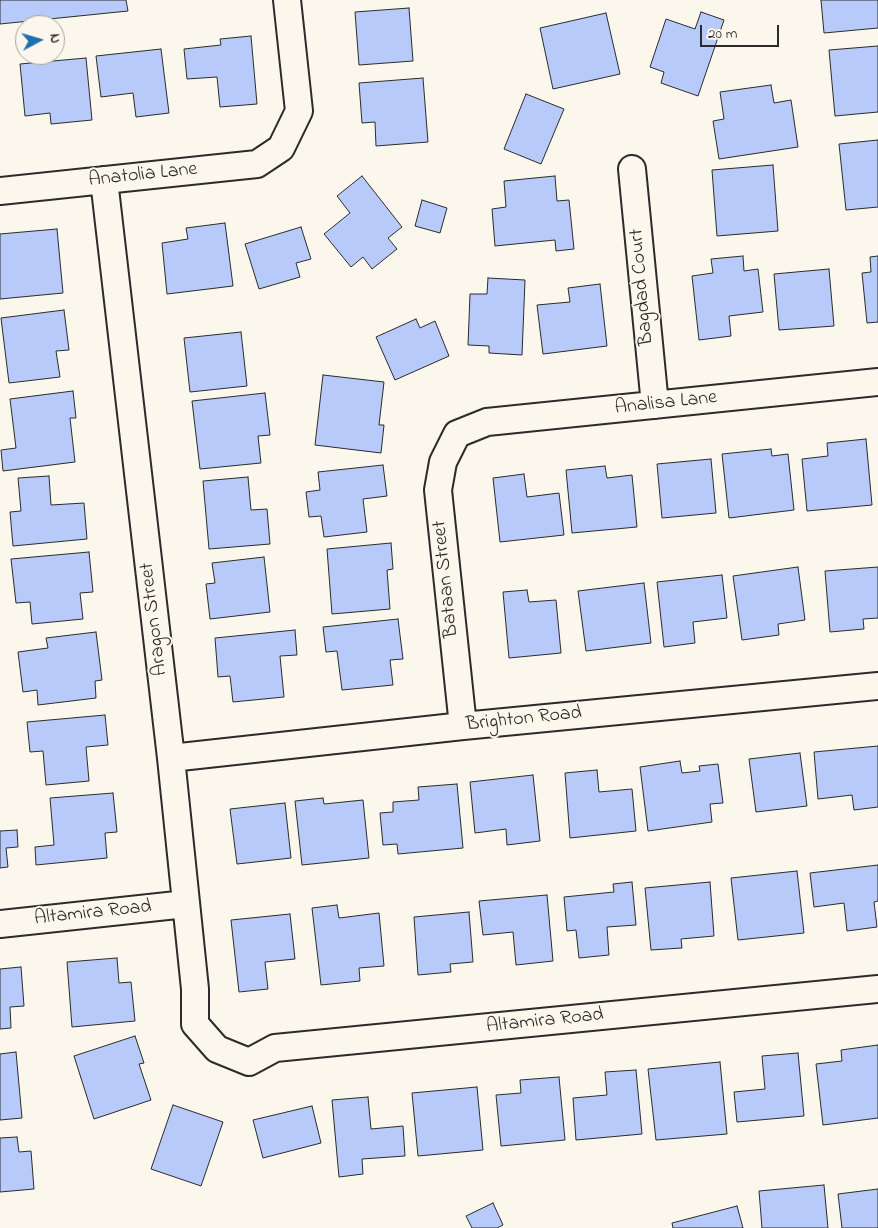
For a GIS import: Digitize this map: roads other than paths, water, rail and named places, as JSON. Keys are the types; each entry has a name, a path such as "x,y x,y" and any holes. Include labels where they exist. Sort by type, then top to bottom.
{"street":[{"name":"Anatolia Lane","path":"0,192 257,164 281,148 299,111 287,0"},
{"name":"Bagdad Court","path":"632,169 655,405"},
{"name":"Aragon Street","path":"104,180 171,758 195,989 195,1024 217,1050"},
{"name":"Analisa Lane","path":"457,434 487,422 878,382"},
{"name":"Bataan Street","path":"457,434 444,462 438,490 463,726"},
{"name":"Brighton Road","path":"171,758 463,726 878,686"},
{"name":"Altamira Road","path":"0,924 186,904"},
{"name":"Altamira Road","path":"217,1050 248,1062 275,1048 878,988"}]}
